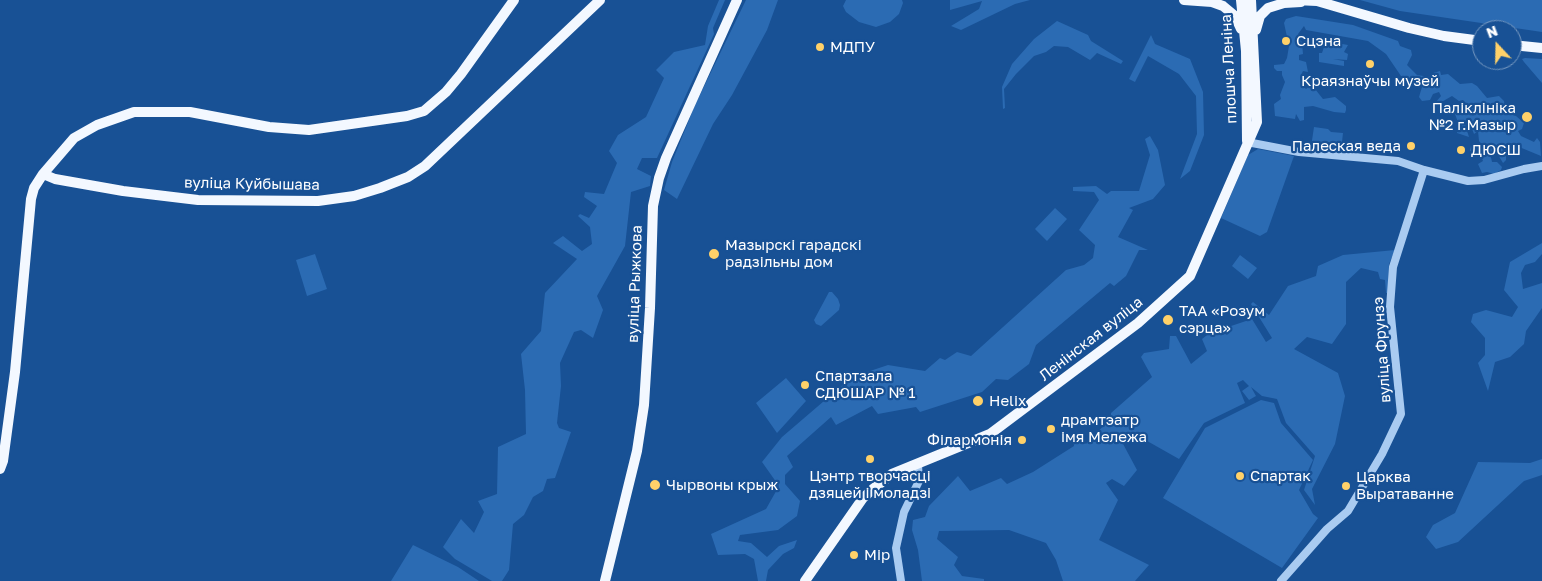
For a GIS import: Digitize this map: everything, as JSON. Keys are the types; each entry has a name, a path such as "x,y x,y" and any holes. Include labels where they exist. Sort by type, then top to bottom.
{"main road":[{"path":"0,469 3,461 15,372 31,199 34,188 43,174 74,138 96,125 134,112 190,112 269,128 301,130 333,128 408,116 424,111 446,92 514,0"},
{"name":"вуліца Куйбышава","path":"43,174 55,179 113,190 198,200 318,201 354,196 380,188 408,177 425,166 600,0"},
{"name":"вуліца Рыжкова","path":"605,581 629,493 641,422 650,308 653,206 659,178 673,141 737,0"},
{"path":"1184,0 1215,3 1230,11 1239,24 1245,62"},
{"name":"плошча Леніна","path":"1241,0 1248,142"},
{"name":"плошча Леніна","path":"1248,142 1257,118 1251,0"},
{"path":"1255,83 1256,28 1260,16 1268,8 1276,4 1296,4 1299,0 1317,0 1417,30 1472,39"},
{"path":"1522,46 1542,48"},
{"name":"Ленінская вуліца","path":"805,581 863,498 892,474 990,434 1131,328 1190,276 1248,142"}],"street":[{"path":"1248,142 1299,152 1398,161 1468,182 1542,166"},
{"name":"вуліца Фрунзэ","path":"1281,581 1327,529 1348,511 1382,454 1401,414 1390,308 1393,267 1424,170"},
{"path":"901,581 896,548 904,512 920,476 918,464"}],"shaded area":[{"path":"719,0 725,0 713,28 714,34 657,158 642,158 637,169 651,176 650,186 631,192 625,246 597,296 603,310 593,338 581,330 574,332 560,363 561,386 557,423 559,428 571,432 555,478 547,479 543,491 533,497 524,515 513,524 509,570 502,581 492,581 455,559 443,547 461,519 474,533 484,512 478,501 497,494 498,447 526,434 525,390 521,354 541,331 545,293 577,259 553,243 563,236 582,251 592,244 590,227 578,216 580,214 589,218 597,206 584,197 585,192 604,194 617,163 609,151 618,135 646,117 664,78 656,70 674,52 705,45 708,26"},
{"path":"746,0 778,0 767,30 732,95 713,124 677,199 664,190 672,162 695,105"},
{"path":"846,0 902,0 903,3 899,14 890,22 876,27 859,22 846,12 843,6"},
{"path":"950,0 1030,0 1015,4 961,30 951,26 979,9 982,1 950,10"},
{"path":"1360,0 1542,0 1542,32 1522,29 1522,20 1472,20 1472,22 1400,11"},
{"path":"1296,16 1353,25 1398,41 1400,46 1411,50 1412,55 1407,65 1417,75 1430,77 1433,73 1440,71 1441,75 1448,74 1460,84 1472,83 1487,98 1499,96 1504,101 1506,113 1516,116 1524,123 1522,129 1518,131 1521,136 1534,142 1537,138 1540,142 1541,156 1512,144 1506,148 1506,160 1503,163 1497,153 1490,153 1492,162 1497,162 1502,167 1501,170 1494,174 1482,173 1478,164 1483,161 1480,154 1470,151 1471,146 1480,148 1482,145 1479,141 1478,131 1474,134 1469,121 1464,121 1469,137 1457,133 1459,125 1455,114 1463,108 1469,113 1472,110 1463,100 1459,101 1452,96 1438,104 1435,103 1441,96 1439,92 1433,94 1430,100 1422,101 1419,97 1422,87 1401,76 1386,54 1368,41 1306,30 1304,26 1298,34 1302,43 1303,54 1299,55 1299,60 1306,62 1308,72 1303,71 1300,77 1301,84 1306,89 1310,86 1313,91 1315,89 1323,99 1335,97 1346,106 1346,110 1345,113 1313,106 1304,107 1304,120 1300,121 1296,114 1295,119 1275,116 1274,104 1281,99 1280,95 1285,82 1282,71 1277,71 1274,65 1284,64 1287,58 1289,46 1284,23 1286,19"},
{"path":"1057,21 1088,35 1091,41 1123,61 1121,64 1097,53 1090,60 1068,47 1054,46 1046,52 1034,56 1016,74 1004,89 1005,108 1003,109 1002,87 1012,64 1034,39"},
{"path":"1151,35 1155,44 1190,59 1203,92 1204,135 1190,171 1180,179 1197,134 1196,96 1179,74 1148,56 1135,82 1129,79"},
{"path":"1326,41 1348,45 1344,52 1348,54 1347,60 1333,59 1344,61 1344,66 1319,62 1319,53 1322,53"},
{"path":"1522,59 1542,59 1542,83 1524,62"},
{"path":"1314,127 1343,133 1341,151 1311,147"},
{"path":"1150,136 1158,150 1165,185 1153,199 1129,208 1133,210 1118,237 1148,250 1139,250 1126,276 1114,286 1110,283 1036,345 1029,364 1008,380 996,379 982,392 920,412 916,407 878,414 872,406 836,425 831,417 787,456 793,467 785,475 785,484 800,501 797,516 778,530 740,535 738,541 751,543 767,557 779,546 797,540 794,548 783,554 768,570 766,581 758,581 754,559 745,554 718,555 711,534 766,509 779,486 762,462 782,437 852,377 888,365 925,371 940,358 945,360 957,352 971,356 1066,270 1084,265 1093,258 1095,245 1079,230 1099,200 1094,192 1073,191 1073,187 1096,186 1107,194 1111,191 1139,191 1150,155 1145,139"},
{"path":"1258,149 1294,156 1267,232 1260,236 1221,218 1248,155"},
{"path":"1055,208 1067,219 1047,241 1035,229"},
{"path":"1542,243 1542,254 1535,262 1525,265 1521,273 1523,289 1542,283 1542,308 1526,331 1524,344 1510,357 1495,362 1488,391 1478,363 1485,355 1485,338 1471,322 1473,314 1486,310 1512,317 1518,307 1504,290 1510,262"},
{"path":"1395,250 1389,264 1388,293 1386,293 1385,280 1380,279 1378,272 1361,268 1346,282 1346,324 1332,344 1307,337 1294,349 1338,373 1345,396 1335,444 1312,489 1315,505 1304,490 1315,456 1286,423 1277,399 1262,396 1251,387 1256,396 1249,400 1242,391 1249,386 1243,380 1237,383 1245,403 1204,423 1179,459 1133,433 1122,442 1137,470 1124,486 1112,479 1106,483 1118,500 1099,540 1149,565 1135,581 1063,581 1056,560 1046,543 1009,530 939,531 937,539 958,557 954,565 962,576 984,579 984,581 922,581 918,550 912,530 913,520 925,517 929,506 958,476 970,491 1001,478 1007,484 1033,472 1074,446 1073,432 1086,444 1111,418 1111,413 1152,377 1141,357 1144,353 1169,349 1170,336 1176,336 1191,364 1207,351 1202,339 1211,332 1219,334 1228,327 1252,319 1266,342 1272,338 1251,304 1253,302 1269,315 1288,286 1316,276 1318,266 1343,255"},
{"path":"315,254 327,289 307,296 296,260"},
{"path":"1240,255 1257,268 1248,279 1232,266"},
{"path":"829,292 832,292 838,299 839,310 821,326 816,324 814,320"},
{"path":"786,378 806,401 777,433 756,403"},
{"name":"Спартак","path":"1261,400 1274,403 1281,423 1313,460 1299,490 1313,514 1318,518 1282,568 1163,498 1205,428"},
{"path":"1542,459 1542,475 1524,481 1458,542 1436,549 1426,537 1433,525 1455,513 1478,462 1530,463"},
{"path":"413,545 458,567 479,581 391,581"}],"place":[{"name":"Сцэна","path":"1286,41"},
{"name":"МДПУ","path":"820,47"},
{"name":"Краязнаўчы музей","path":"1370,64"},
{"name":"Паліклініка №2 г.Мазыр","path":"1527,117"},
{"name":"Палеская веда","path":"1411,146"},
{"name":"ДЮСШ","path":"1461,150"},
{"name":"Мазырскі гарадскі радзільны дом","path":"714,254"},
{"name":"ТАА «Розум сэрца»","path":"1168,320"},
{"name":"Спартзала СДЮШАР № 1","path":"805,385"},
{"name":"Helix","path":"978,401"},
{"name":"драмтэатр імя Мележа","path":"1051,429"},
{"name":"Філармонія","path":"1022,440"},
{"name":"Цэнтр творчасці дзяцей і моладзі","path":"870,459"},
{"name":"Спартак","path":"1240,476"},
{"name":"Чырвоны крыж","path":"655,485"},
{"name":"Царква Выратаванне","path":"1346,486"},
{"name":"Мір","path":"854,555"}]}
